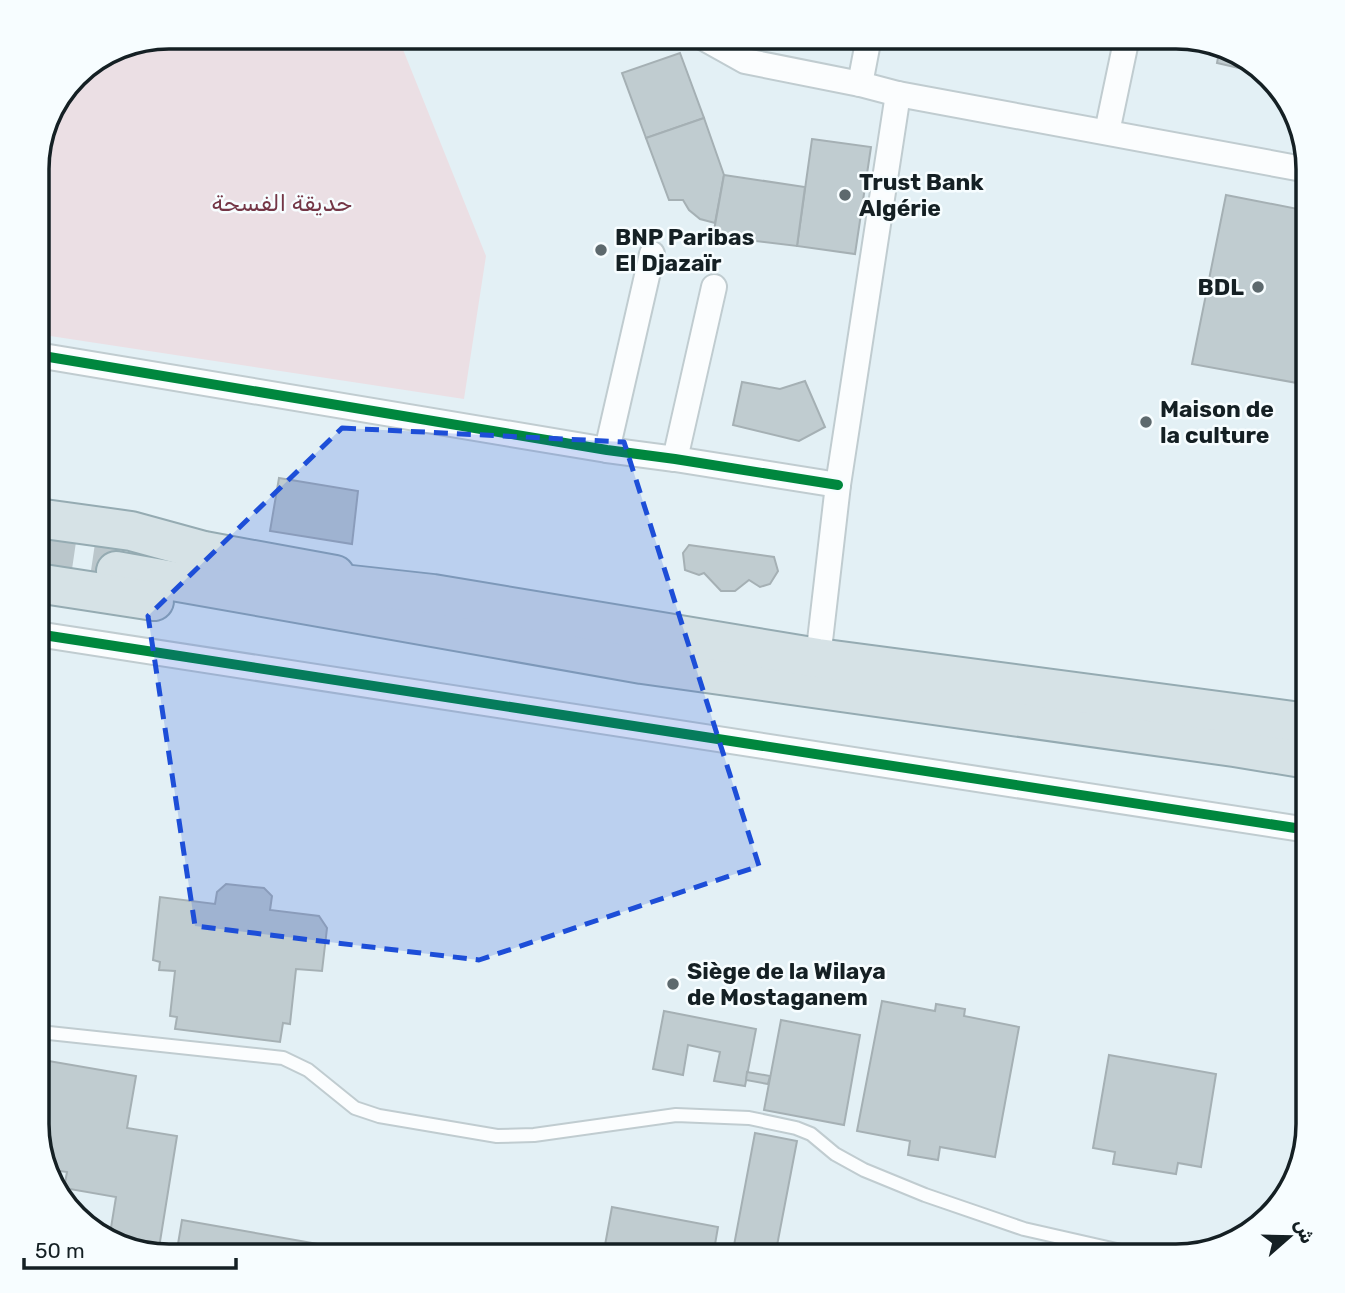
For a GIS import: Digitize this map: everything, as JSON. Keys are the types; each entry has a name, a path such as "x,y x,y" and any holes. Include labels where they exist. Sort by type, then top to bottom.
{"highway":[{"path":"49,520 131,531 642,664 1296,757"},
{"path":"117,564 434,610 1296,721"},
{"path":"49,585 150,601 434,610"}],"street":[{"path":"724,49 745,61 898,94 1296,168"},
{"path":"860,84 867,49"},
{"path":"1107,132 1124,49"},
{"path":"818,658 838,485 898,94"},
{"path":"607,450 652,254"},
{"path":"675,459 715,287"},
{"path":"49,357 607,450 838,485"},
{"path":"49,636 1296,828"}],"lane":[{"path":"49,1033 283,1058 308,1070 355,1108 379,1116 497,1136 534,1135 676,1115 749,1118 811,1134 835,1154 864,1170 925,1195 1024,1230 1088,1244"}],"highlighted area":[{"path":"342,428 624,442 759,866 479,960 195,926 148,616"}],"green space":[{"name":"حديقة الفسحة","path":"403,49 486,256 464,399 49,336 49,161 61,116 74,96 90,79 109,65 145,51"}],"building":[{"path":"680,53 704,118 646,138 622,73"},
{"path":"1218,57 1243,69 1217,63"},
{"path":"704,118 724,175 715,223 700,219 689,210 683,200 669,200 646,138"},
{"path":"812,139 871,147 855,254 797,246"},
{"path":"724,175 805,187 797,246 713,236"},
{"name":"BDL","path":"1226,195 1296,209 1296,383 1192,364"},
{"path":"805,381 825,427 799,441 733,425 742,382 780,389"},
{"path":"279,478 358,491 352,544 270,531"},
{"path":"689,545 774,557 778,571 770,584 760,587 749,580 735,591 721,591 704,573 699,575 685,570 683,553"},
{"path":"226,884 264,888 272,896 270,910 319,916 327,928 322,971 296,969 290,1024 283,1023 280,1042 175,1029 177,1017 170,1016 175,971 159,970 160,962 153,960 160,897 215,904 217,892"},
{"path":"882,1001 935,1011 936,1004 965,1009 964,1016 1019,1027 995,1157 940,1147 938,1160 908,1155 910,1141 857,1131"},
{"path":"664,1011 756,1029 745,1086 714,1081 720,1052 688,1045 683,1075 653,1069"},
{"path":"781,1020 860,1035 844,1125 764,1110"},
{"path":"1109,1055 1216,1074 1201,1167 1178,1163 1176,1174 1113,1164 1115,1152 1093,1148"},
{"path":"49,1061 136,1076 127,1128 177,1136 160,1243 145,1242 111,1229 116,1197 68,1189 65,1183 67,1172 58,1171 51,1148"},
{"path":"747,1072 770,1076 768,1084 746,1080"},
{"path":"755,1133 797,1141 777,1244 734,1244"},
{"path":"612,1207 718,1227 715,1244 605,1244"},
{"path":"182,1220 318,1244 178,1244"}],"tunnel":[{"path":"49,548 119,558"}],"cycle path":[{"path":"49,357 607,450 838,485"},
{"path":"49,636 1296,828"}],"place":[{"name":"Trust Bank Algérie","path":"845,195"},
{"name":"BNP Paribas El Djazaïr","path":"601,250"},
{"name":"BDL","path":"1258,287"},
{"name":"Maison de la culture","path":"1146,422"},
{"name":"Siège de la Wilaya de Mostaganem","path":"673,984"}]}
